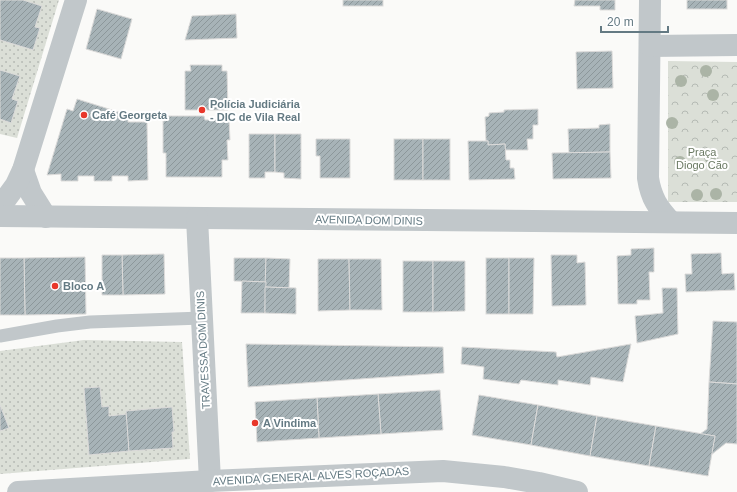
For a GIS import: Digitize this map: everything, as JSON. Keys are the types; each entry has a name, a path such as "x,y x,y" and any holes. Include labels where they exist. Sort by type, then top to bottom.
{"street":[{"path":"0,207 16,186 23,170 76,0"},
{"path":"650,0 648,178 653,198 658,207 671,222"},
{"path":"650,46 737,45"},
{"path":"23,170 31,193 46,217"},
{"name":"AVENIDA DOM DINIS","path":"0,216 737,223"},
{"name":"TRAVESSA DOM DINIS","path":"196,218 210,481"},
{"name":"AVENIDA GENERAL ALVES ROÇADAS","path":"18,492 156,488 210,481 443,471 504,477 577,492"}],"lane":[{"path":"0,336 90,322 202,318"}],"green space":[{"path":"0,0 59,0 17,138 0,134"},
{"name":"Praça Diogo Cão","path":"668,61 737,62 737,202 668,202"},
{"path":"84,340 182,342 190,459 0,474 0,351"}],"building":[{"path":"0,0 23,0 42,6 35,27 40,28 33,50 0,40"},
{"path":"343,0 383,0 383,6 343,6"},
{"path":"575,0 615,0 615,10 600,10 600,6 574,6"},
{"path":"687,0 727,0 727,9 687,9"},
{"path":"97,9 132,19 121,59 86,49"},
{"path":"236,14 237,38 185,40 192,16"},
{"path":"612,51 613,88 577,89 576,52"},
{"path":"190,65 222,65 222,71 227,71 228,110 185,110 185,71 191,71"},
{"path":"0,70 20,76 12,99 18,101 11,123 0,119"},
{"path":"77,99 128,115 128,122 147,122 148,180 128,181 128,176 112,176 112,181 94,181 94,176 78,176 78,181 61,181 61,174 47,175 67,109 73,111"},
{"path":"538,109 538,125 533,125 533,139 527,139 528,150 505,150 505,144 488,145 488,141 486,141 485,117 489,116 489,113 504,112 504,110"},
{"path":"168,116 204,116 205,120 229,119 230,140 227,140 228,160 222,160 222,177 166,177 166,153 163,153 163,121 169,120"},
{"path":"610,124 610,152 569,153 568,129 599,128 599,125"},
{"path":"249,134 275,134 275,172 265,172 265,178 249,178"},
{"path":"275,134 301,134 301,179 284,178 284,173 275,172"},
{"path":"316,139 350,139 350,178 320,178 320,156 316,156"},
{"path":"394,139 423,139 423,180 394,180"},
{"path":"423,139 450,139 450,180 423,180"},
{"path":"468,141 488,141 488,145 505,144 506,160 510,160 510,168 514,168 515,179 469,180"},
{"path":"610,152 611,178 553,179 552,153"},
{"path":"654,248 654,272 649,272 650,300 637,300 637,304 618,304 617,256 631,255 631,249"},
{"path":"721,253 722,274 734,273 735,290 686,292 685,274 692,274 691,254"},
{"path":"164,254 165,294 123,295 122,255"},
{"path":"102,255 122,255 123,295 102,295"},
{"path":"551,255 577,255 577,263 585,262 586,305 552,306"},
{"name":"Bloco A","path":"85,257 86,314 25,315 24,258"},
{"path":"0,258 24,258 25,315 0,315"},
{"path":"234,258 266,258 266,282 234,281"},
{"path":"266,258 290,259 289,288 265,287"},
{"path":"486,258 509,258 509,314 486,314"},
{"path":"509,258 534,258 533,314 509,314"},
{"path":"318,259 349,259 350,310 318,311"},
{"path":"349,259 381,259 382,310 350,310"},
{"path":"403,261 433,261 433,312 403,312"},
{"path":"433,261 465,261 465,311 433,312"},
{"path":"242,281 266,282 265,313 241,313"},
{"path":"265,287 296,288 296,314 265,313"},
{"path":"662,288 677,288 678,334 637,343 635,316 663,313"},
{"path":"713,321 737,322 737,384 709,382"},
{"path":"246,344 443,347 444,373 248,387"},
{"path":"631,344 623,382 591,377 590,385 558,380 558,385 521,380 519,384 483,379 484,367 461,364 462,347 556,352 557,357"},
{"path":"709,382 737,384 737,444 726,443 711,455 715,436 700,434 707,429"},
{"path":"100,387 102,407 109,406 109,416 127,414 129,451 89,455 84,388"},
{"path":"440,390 443,430 381,434 378,394"},
{"path":"378,394 381,434 319,438 317,398"},
{"path":"479,395 538,405 531,445 472,435"},
{"path":"317,398 319,438 257,442 255,402"},
{"path":"0,405 9,428 0,431"},
{"path":"538,405 597,416 590,456 531,445"},
{"path":"172,407 174,432 172,432 173,448 129,451 126,411"},
{"path":"597,416 656,426 649,466 590,456"},
{"path":"656,426 715,436 708,476 649,466"}],"place":[{"name":"Polícia Judiciária - DIC de Vila Real","path":"202,110"},
{"name":"Café Georgeta","path":"84,115"},
{"name":"Bloco A","path":"55,286"},
{"name":"A Vindima","path":"255,423"}]}
